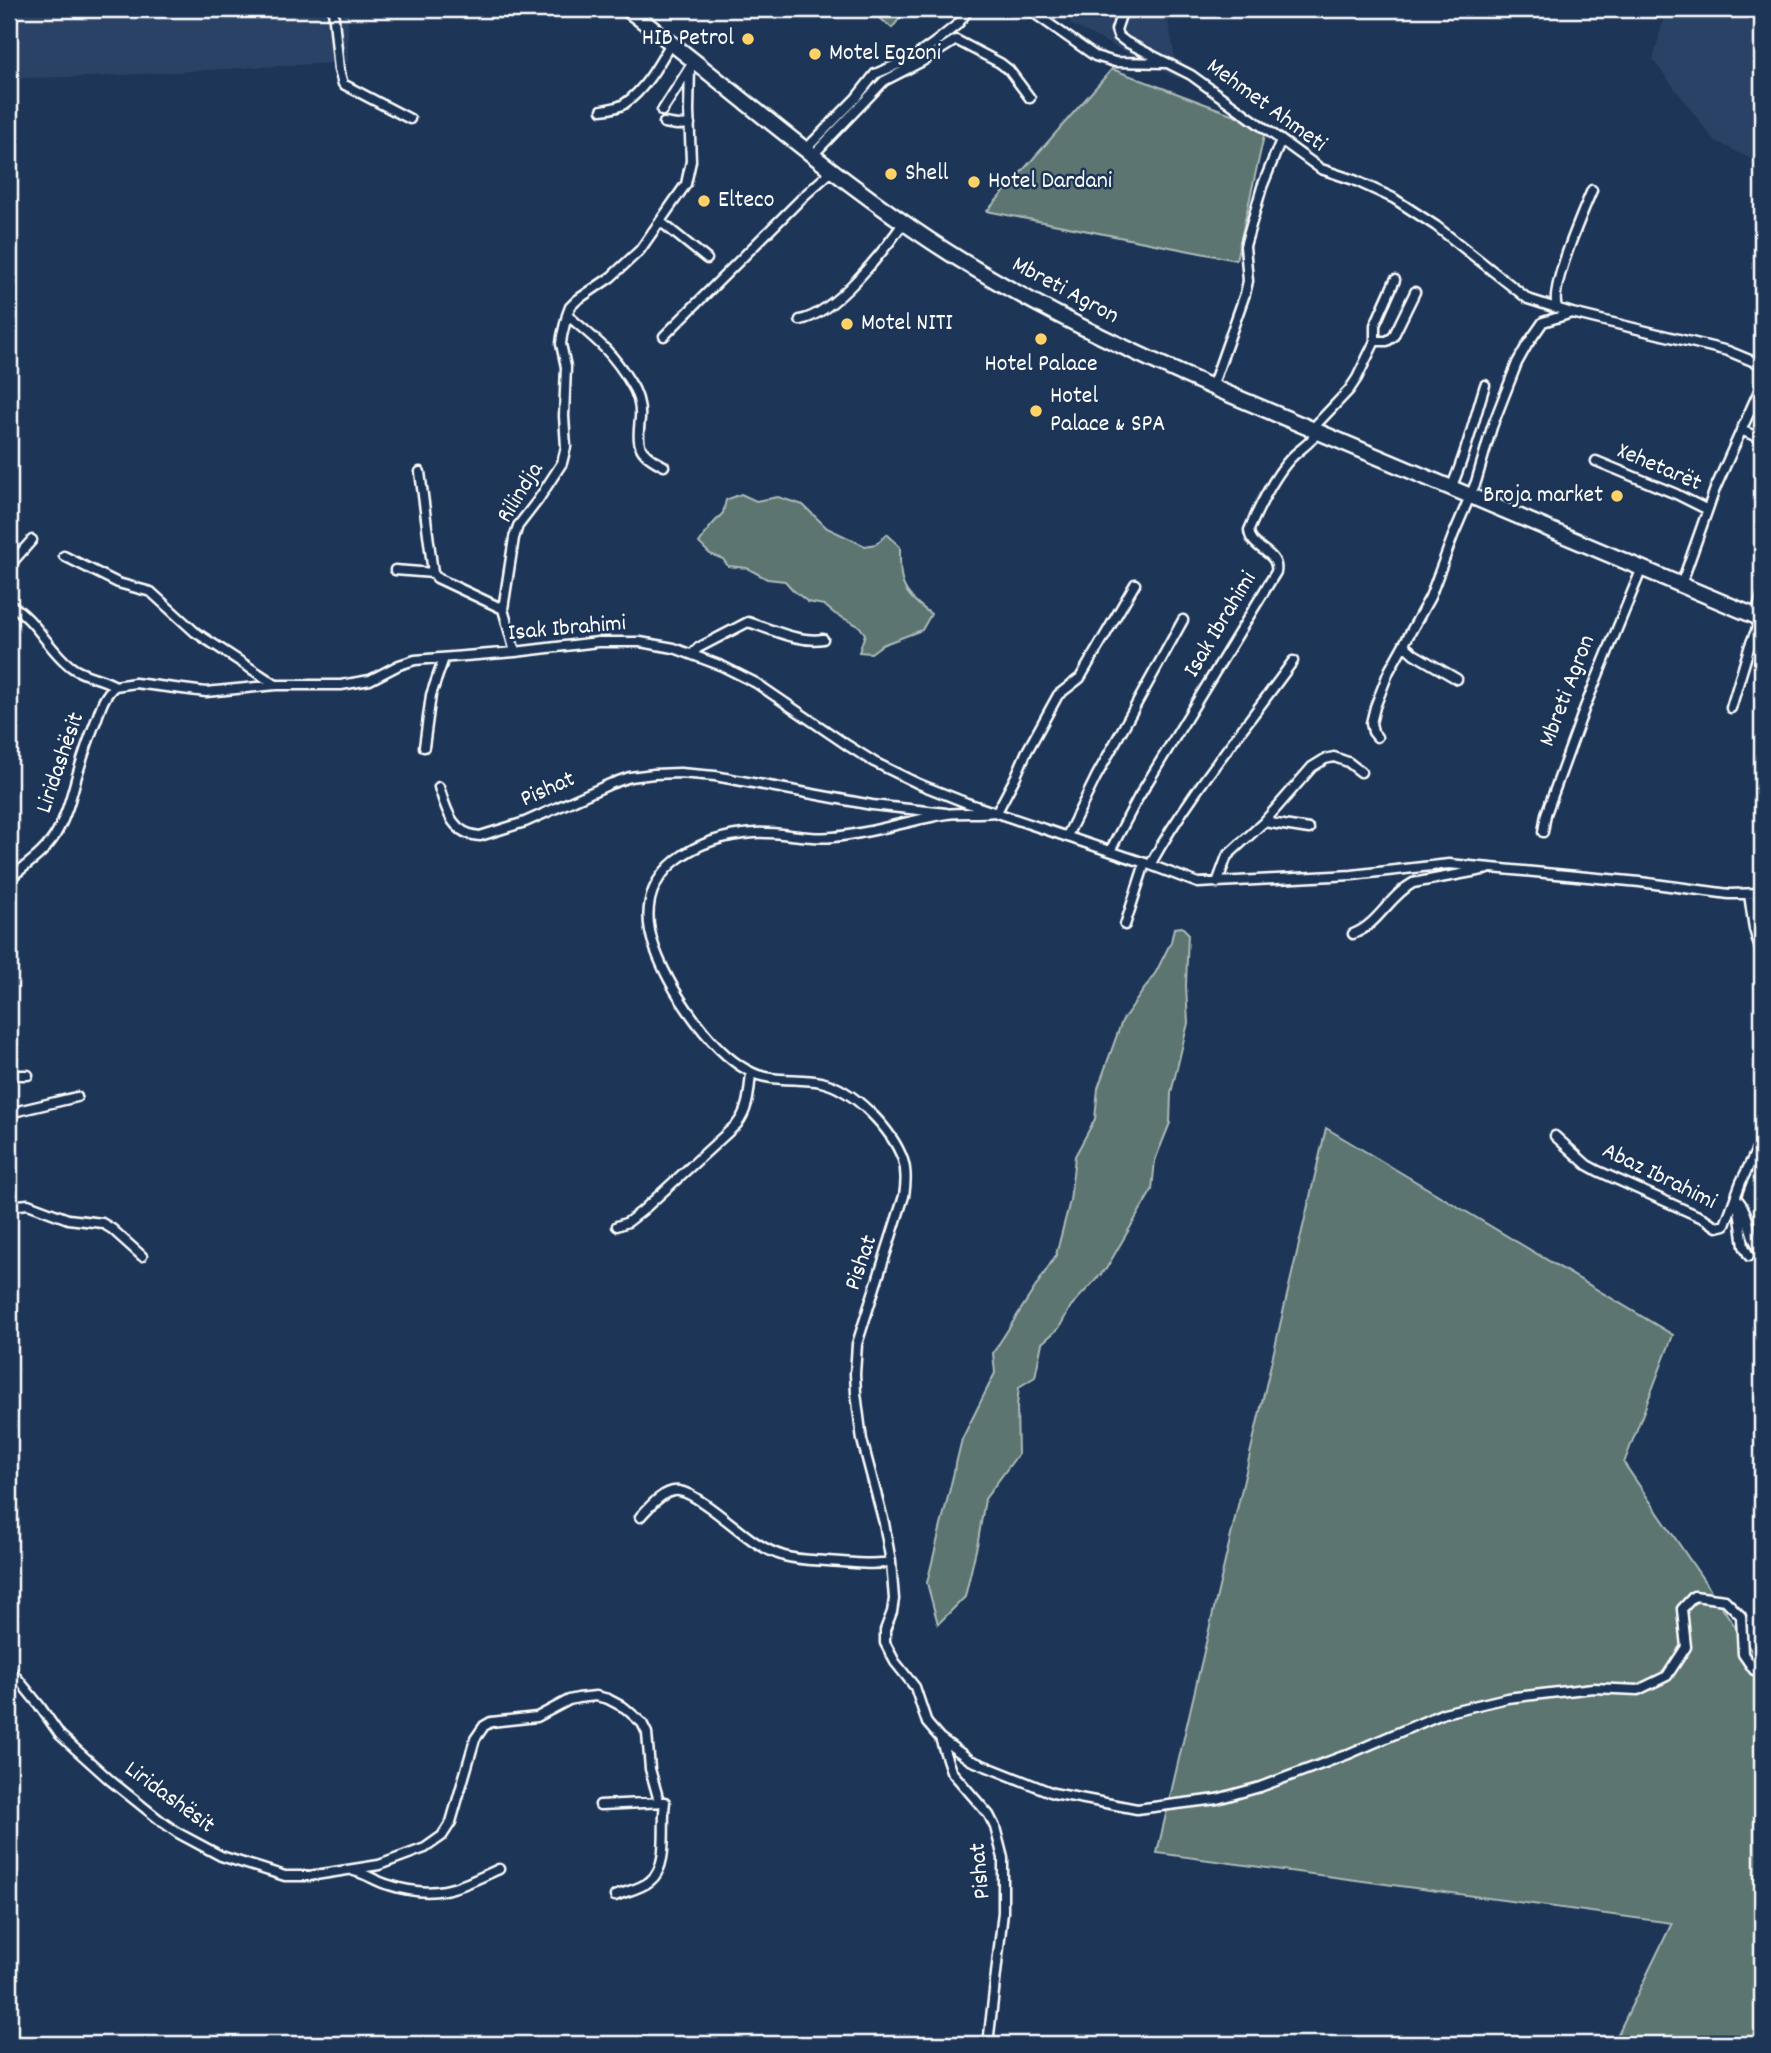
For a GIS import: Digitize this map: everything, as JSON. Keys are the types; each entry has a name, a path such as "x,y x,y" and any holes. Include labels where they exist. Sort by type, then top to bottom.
{"main road":[{"name":"Mbreti Agron","path":"632,10 691,64 832,170 904,222 973,267 1042,307 1133,353 1760,618"}],"street":[{"path":"333,9 339,70 343,84 410,119"},
{"path":"809,153 875,74 904,63 934,43 958,24 969,9"},
{"path":"1028,9 1095,56 1115,62 1168,63"},
{"name":"Mehmet Ahmeti","path":"1124,9 1116,26 1118,36 1126,42 1191,75 1321,169 1354,180 1393,198 1436,226 1528,299 1572,313 1728,351 1762,365"},
{"path":"809,153 884,81 956,40 1000,63 1009,70 1030,97"},
{"path":"602,110 615,108 634,96 671,43"},
{"path":"662,111 691,64"},
{"path":"664,466 648,456 639,444 639,407 631,383 601,342 567,315 577,300 627,263 639,250 686,184 689,174 691,64"},
{"path":"664,122 690,124"},
{"path":"1212,387 1245,294 1248,281 1245,246 1262,187 1281,139"},
{"path":"663,336 832,170"},
{"path":"1557,307 1555,299 1562,266 1592,190"},
{"path":"661,222 708,259"},
{"path":"800,320 827,308 870,264 904,222"},
{"path":"1315,430 1349,390 1375,341 1375,325 1395,280"},
{"path":"1375,341 1393,338 1415,292"},
{"path":"1377,737 1373,733 1372,715 1390,671 1430,597 1470,496 1492,427 1517,363 1543,322 1572,313"},
{"name":"Rilindja","path":"515,652 503,609 514,538 518,526 554,477 565,455 566,367 561,344 567,315"},
{"name":"Xehetarët","path":"1681,585 1706,509 1762,384"},
{"path":"1451,488 1461,467 1485,385"},
{"name":"Isak Ibrahimi","path":"1110,851 1138,798 1276,572 1277,564 1274,559 1251,539 1249,530 1281,470 1312,441 1315,430"},
{"path":"1741,430 1762,439"},
{"name":"Xehetarët","path":"1596,461 1706,509"},
{"path":"420,472 433,573 437,578 503,609"},
{"path":"9,566 32,540"},
{"path":"64,556 118,583 150,592 195,632 276,685"},
{"name":"Mbreti Agron","path":"1543,832 1546,814 1585,707 1642,568"},
{"path":"395,570 433,573"},
{"path":"997,812 1058,695 1080,678 1135,583"},
{"path":"1731,708 1760,618 1762,596"},
{"path":"9,604 35,625 71,668 115,686"},
{"name":"Isak Ibrahimi","path":"1067,836 1096,777 1183,620"},
{"path":"692,654 698,648 748,622 810,640 823,639"},
{"name":"Isak Ibrahimi","path":"115,686 135,683 206,692 276,685 355,683 370,680 415,660 515,652 568,644 623,641 662,645 692,654 756,683 847,745 894,772 939,792 1198,883 1352,875 1440,865 1498,868 1716,892 1762,893"},
{"path":"1404,645 1414,654 1457,679"},
{"path":"425,747 431,695 444,658"},
{"path":"1125,925 1148,864 1293,661"},
{"name":"Liridashësit","path":"9,879 39,855 58,831 104,698 115,686"},
{"path":"1217,883 1227,856 1264,822 1307,771 1325,759 1340,758 1362,772"},
{"name":"Pishat","path":"439,787 452,821 457,827 474,836 525,822 610,784 654,774 715,776 872,805 949,814"},
{"name":"Pishat","path":"988,2044 1003,1912 1003,1858 989,1815 951,1771 940,1738 927,1723 915,1687 895,1662 885,1643 885,1630 894,1599 891,1562 862,1440 855,1374 857,1344 904,1196 906,1182 903,1161 898,1149 877,1121 856,1099 843,1090 820,1082 751,1073 730,1058 686,1008 668,979 654,947 648,918 653,890 658,879 688,852 712,841 752,833 834,837 949,814 997,812"},
{"path":"1264,822 1309,829"},
{"name":"Isak Ibrahimi","path":"1353,934 1365,928 1404,888 1413,883 1498,868"},
{"path":"1749,894 1752,920 1762,956"},
{"path":"1752,920 1762,932"},
{"path":"617,1226 628,1222 642,1211 737,1124 745,1112 751,1073"},
{"path":"9,1075 28,1075"},
{"path":"9,1113 77,1097"},
{"name":"Abaz Ibrahimi","path":"1555,1136 1587,1165 1717,1227 1725,1225 1762,1139"},
{"name":"Abaz Ibrahimi","path":"1736,1198 1746,1212 1756,1245 1762,1250"},
{"name":"Abaz Ibrahimi","path":"1736,1198 1744,1246 1749,1256"},
{"path":"9,1206 28,1204 68,1219 102,1223 142,1256"},
{"path":"640,1517 668,1493 681,1491 708,1507 755,1542 782,1555 851,1563 891,1562"},
{"path":"940,1738 970,1760 1053,1793 1136,1809 1217,1799 1260,1787 1346,1755 1444,1713 1494,1701 1593,1688 1638,1690 1667,1676 1686,1647 1682,1609 1694,1596 1724,1600 1741,1616 1743,1654 1754,1670 1762,1668"},
{"name":"Liridashësit","path":"9,1668 70,1745 178,1833 221,1856 285,1876 309,1876 379,1865 416,1852 442,1836 451,1822 475,1739 487,1723 537,1717 578,1698 596,1696 608,1699 625,1708 642,1723 647,1733 650,1769 659,1801"},
{"path":"600,1805 665,1802 660,1869 646,1884 615,1896"},
{"path":"351,1870 390,1886 425,1892 456,1889 499,1869"}],"shaded area":[{"path":"9,9 348,9 348,62 89,77 9,78"},
{"path":"1076,9 1166,9 1179,79 1070,24"},
{"path":"1666,9 1762,9 1762,165 1714,140 1653,60"}],"green space":[{"path":"871,9 907,9 892,28"},
{"path":"1112,69 1266,127 1236,260 987,211"},
{"path":"741,494 756,501 778,497 803,505 827,528 865,546 876,544 887,534 900,547 900,570 904,586 913,599 931,614 922,630 882,645 871,653 859,652 865,634 859,626 824,605 808,602 785,581 767,579 747,568 728,566 723,559 710,554 699,543 723,513 726,500"},
{"path":"1182,927 1188,933 1188,1023 1171,1093 1170,1123 1155,1160 1152,1190 1106,1269 1071,1306 1059,1328 1042,1343 1035,1377 1019,1387 1018,1454 985,1499 965,1597 938,1624 927,1583 962,1439 995,1373 993,1353 1056,1255 1070,1201 1075,1156 1095,1119 1098,1088 1122,1021 1156,972 1171,942 1174,928"},
{"path":"1326,1128 1673,1335 1624,1463 1762,1666 1762,2044 1613,2044 1672,1923 1157,1853"}],"place":[{"name":"HIB Petrol","path":"748,39"},
{"name":"Motel Egzoni","path":"815,54"},
{"name":"Shell","path":"891,174"},
{"name":"Hotel Dardani","path":"974,182"},
{"name":"Elteco","path":"704,201"},
{"name":"Motel NITI","path":"847,324"},
{"name":"Hotel Palace","path":"1041,339"},
{"name":"Hotel Palace & SPA","path":"1036,411"},
{"name":"Broja market","path":"1617,496"}]}
